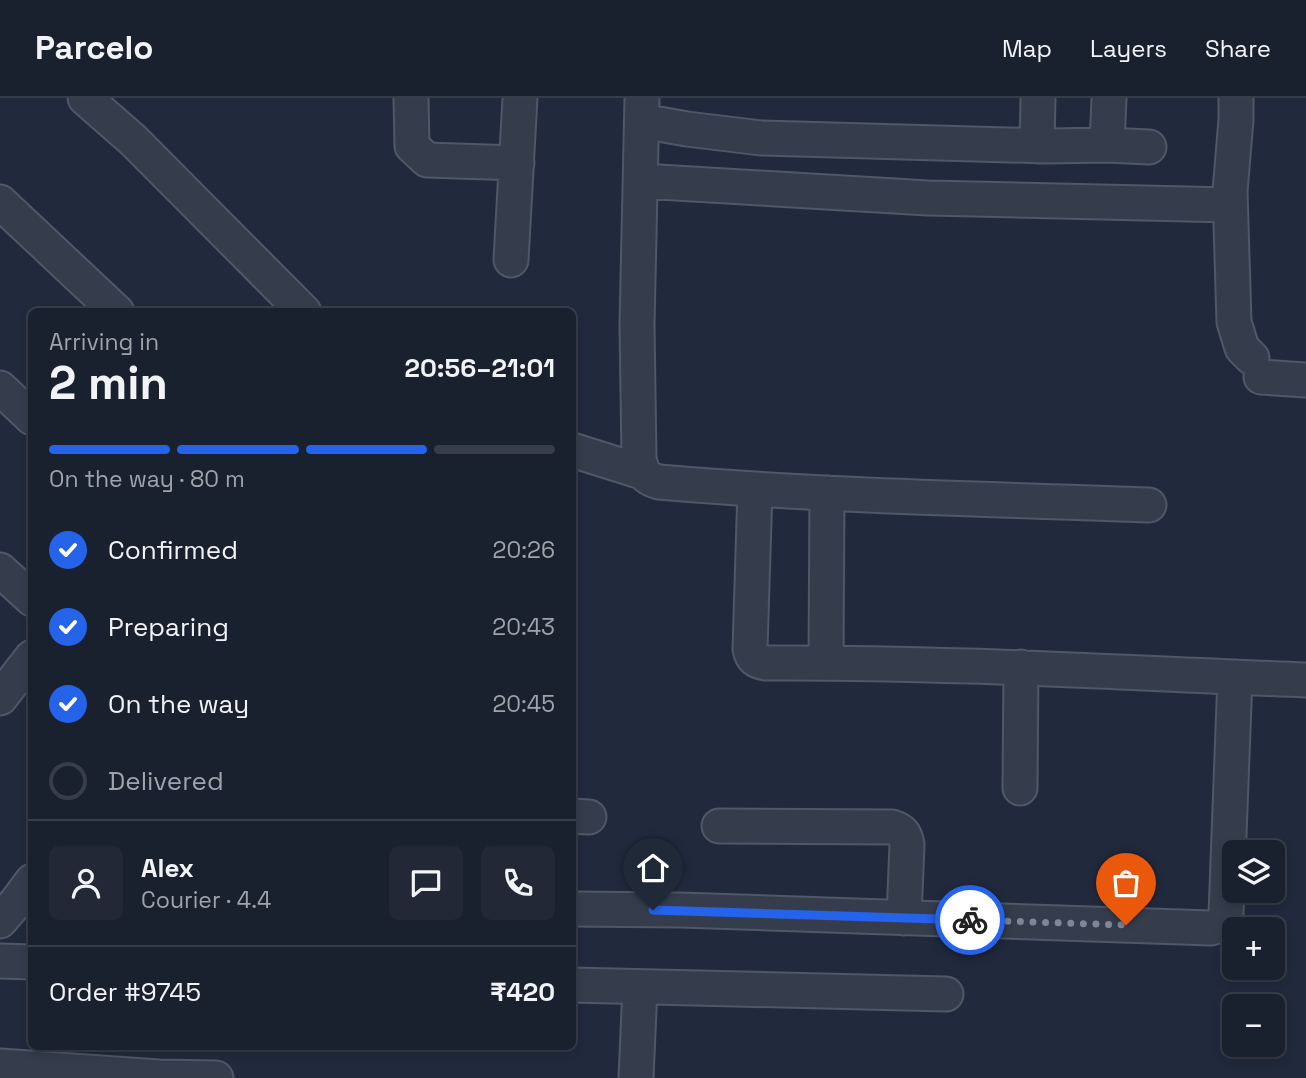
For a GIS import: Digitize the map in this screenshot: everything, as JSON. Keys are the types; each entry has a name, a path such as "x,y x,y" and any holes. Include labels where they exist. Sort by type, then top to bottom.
{"street":[{"path":"86,98 133,140 300,308"},
{"path":"411,98 412,146 427,160 517,163"},
{"path":"511,260 520,98"},
{"path":"1037,146 1038,98"},
{"path":"1107,145 1109,98"},
{"path":"1236,98 1230,205 1234,322 1242,348 1257,368 1306,380"},
{"path":"642,472 639,458 637,325 642,109 687,129 761,138 1149,147"},
{"path":"642,181 928,198 1230,205"},
{"path":"0,202 113,308"},
{"path":"0,388 28,414"},
{"path":"576,451 642,472 649,479 659,482 827,493 1149,505"},
{"path":"755,489 750,649 757,661 1021,667 1306,680"},
{"path":"826,663 827,493"},
{"path":"0,570 28,595"},
{"path":"0,698 28,662"},
{"path":"1020,788 1021,667"},
{"path":"576,908 1211,928 1218,926 1224,922 1227,914 1235,677"},
{"path":"719,826 892,827 900,830 905,835 907,844 904,918"},
{"path":"0,961 28,962"},
{"path":"576,985 946,994"},
{"path":"636,1078 640,987"},
{"path":"0,1066 159,1077 216,1078"}],"way so far":[{"path":"970,920 1126,925"}],"route":[{"path":"653,910 970,920"}]}
